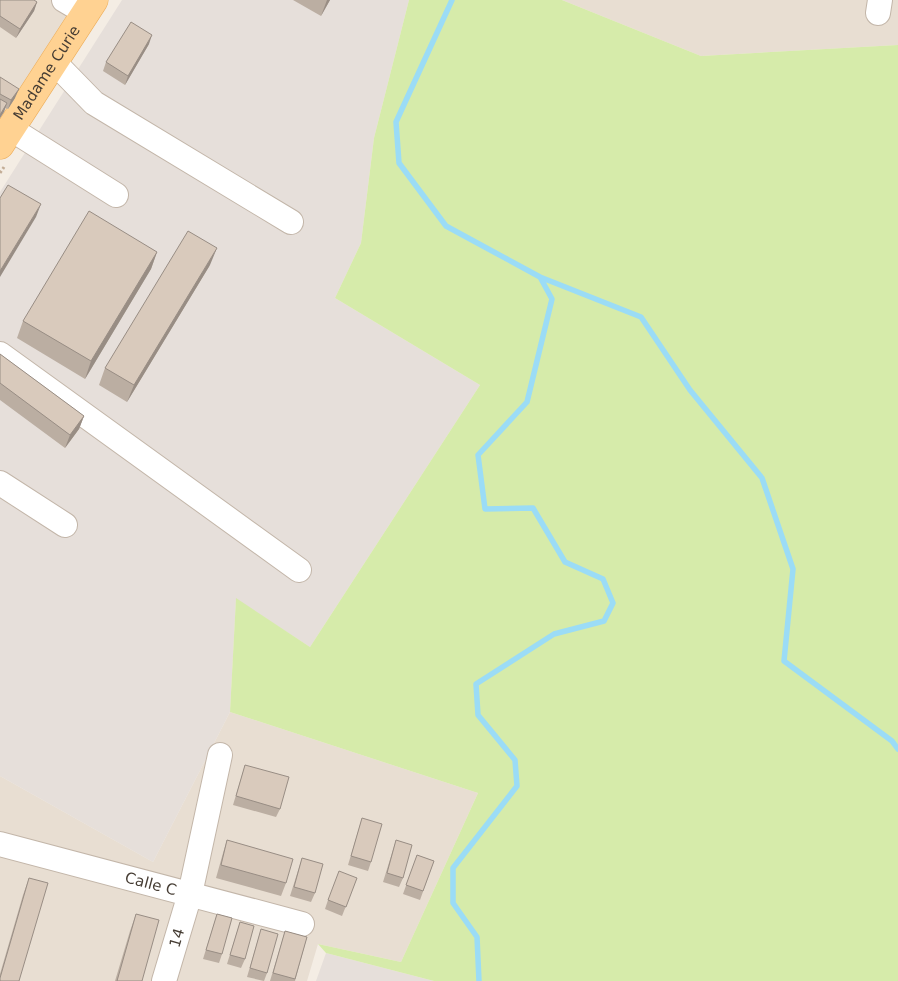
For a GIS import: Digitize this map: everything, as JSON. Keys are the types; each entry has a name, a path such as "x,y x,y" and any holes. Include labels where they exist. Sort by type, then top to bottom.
{"main road":[{"name":"Madame Curie","path":"5,137 54,62 81,4"}],"street":[{"path":"54,62 94,103 291,222"},
{"path":"5,137 116,195"},
{"path":"0,354 299,570"},
{"path":"0,482 65,525"},
{"name":"14","path":"164,981 190,894 220,755"},
{"name":"Calle C","path":"0,844 302,924"}],"shaded area":[{"path":"0,0 85,0 0,129"},
{"path":"122,0 409,0 374,138 361,243 335,298 480,385 310,647 236,599 230,712 153,862 0,776 0,192"},
{"path":"562,0 898,0 898,45 701,56"},
{"path":"230,712 478,793 401,962 318,944 307,981 0,981 0,776 153,862"},
{"path":"326,953 434,981 316,981"}],"green space":[{"path":"409,0 562,0 701,56 898,45 898,981 434,981 326,953 318,944 401,962 478,793 230,712 236,598 310,647 480,385 335,298 361,243 374,138"}],"building":[{"path":"0,0 34,0 37,2 20,29 0,16"},
{"path":"131,22 152,35 128,76 106,62"},
{"path":"0,77 19,89 11,100 0,94"},
{"path":"0,99 7,103 0,115"},
{"path":"8,185 41,204 0,271 0,198"},
{"path":"89,211 157,252 91,361 23,321"},
{"path":"188,231 217,248 134,385 105,368"},
{"path":"0,354 84,416 70,435 0,383"},
{"path":"245,765 289,777 280,809 236,796"},
{"path":"362,818 382,824 371,862 351,856"},
{"path":"227,840 293,859 286,883 221,865"},
{"path":"396,840 412,845 403,878 387,873"},
{"path":"417,855 434,861 423,891 406,885"},
{"path":"302,858 323,864 315,893 294,887"},
{"path":"339,871 357,878 346,907 328,900"},
{"path":"29,878 48,883 19,981 0,981 0,978"},
{"path":"136,914 159,920 142,981 117,981"},
{"path":"217,914 232,918 222,954 206,950"},
{"path":"240,922 254,926 245,959 230,955"},
{"path":"261,929 278,934 267,973 250,968"},
{"path":"285,931 307,937 295,979 273,973"}],"waterway":[{"path":"452,0 396,122 399,163 446,226 540,277 552,299 527,402 478,455 485,509 533,508 565,562 603,579 613,603 604,621 554,634 476,684 478,715 515,760 517,786 453,868 453,903 477,937 479,981"},
{"path":"540,277 641,317 690,390 762,478 793,569 784,661 892,741 898,749"}]}
